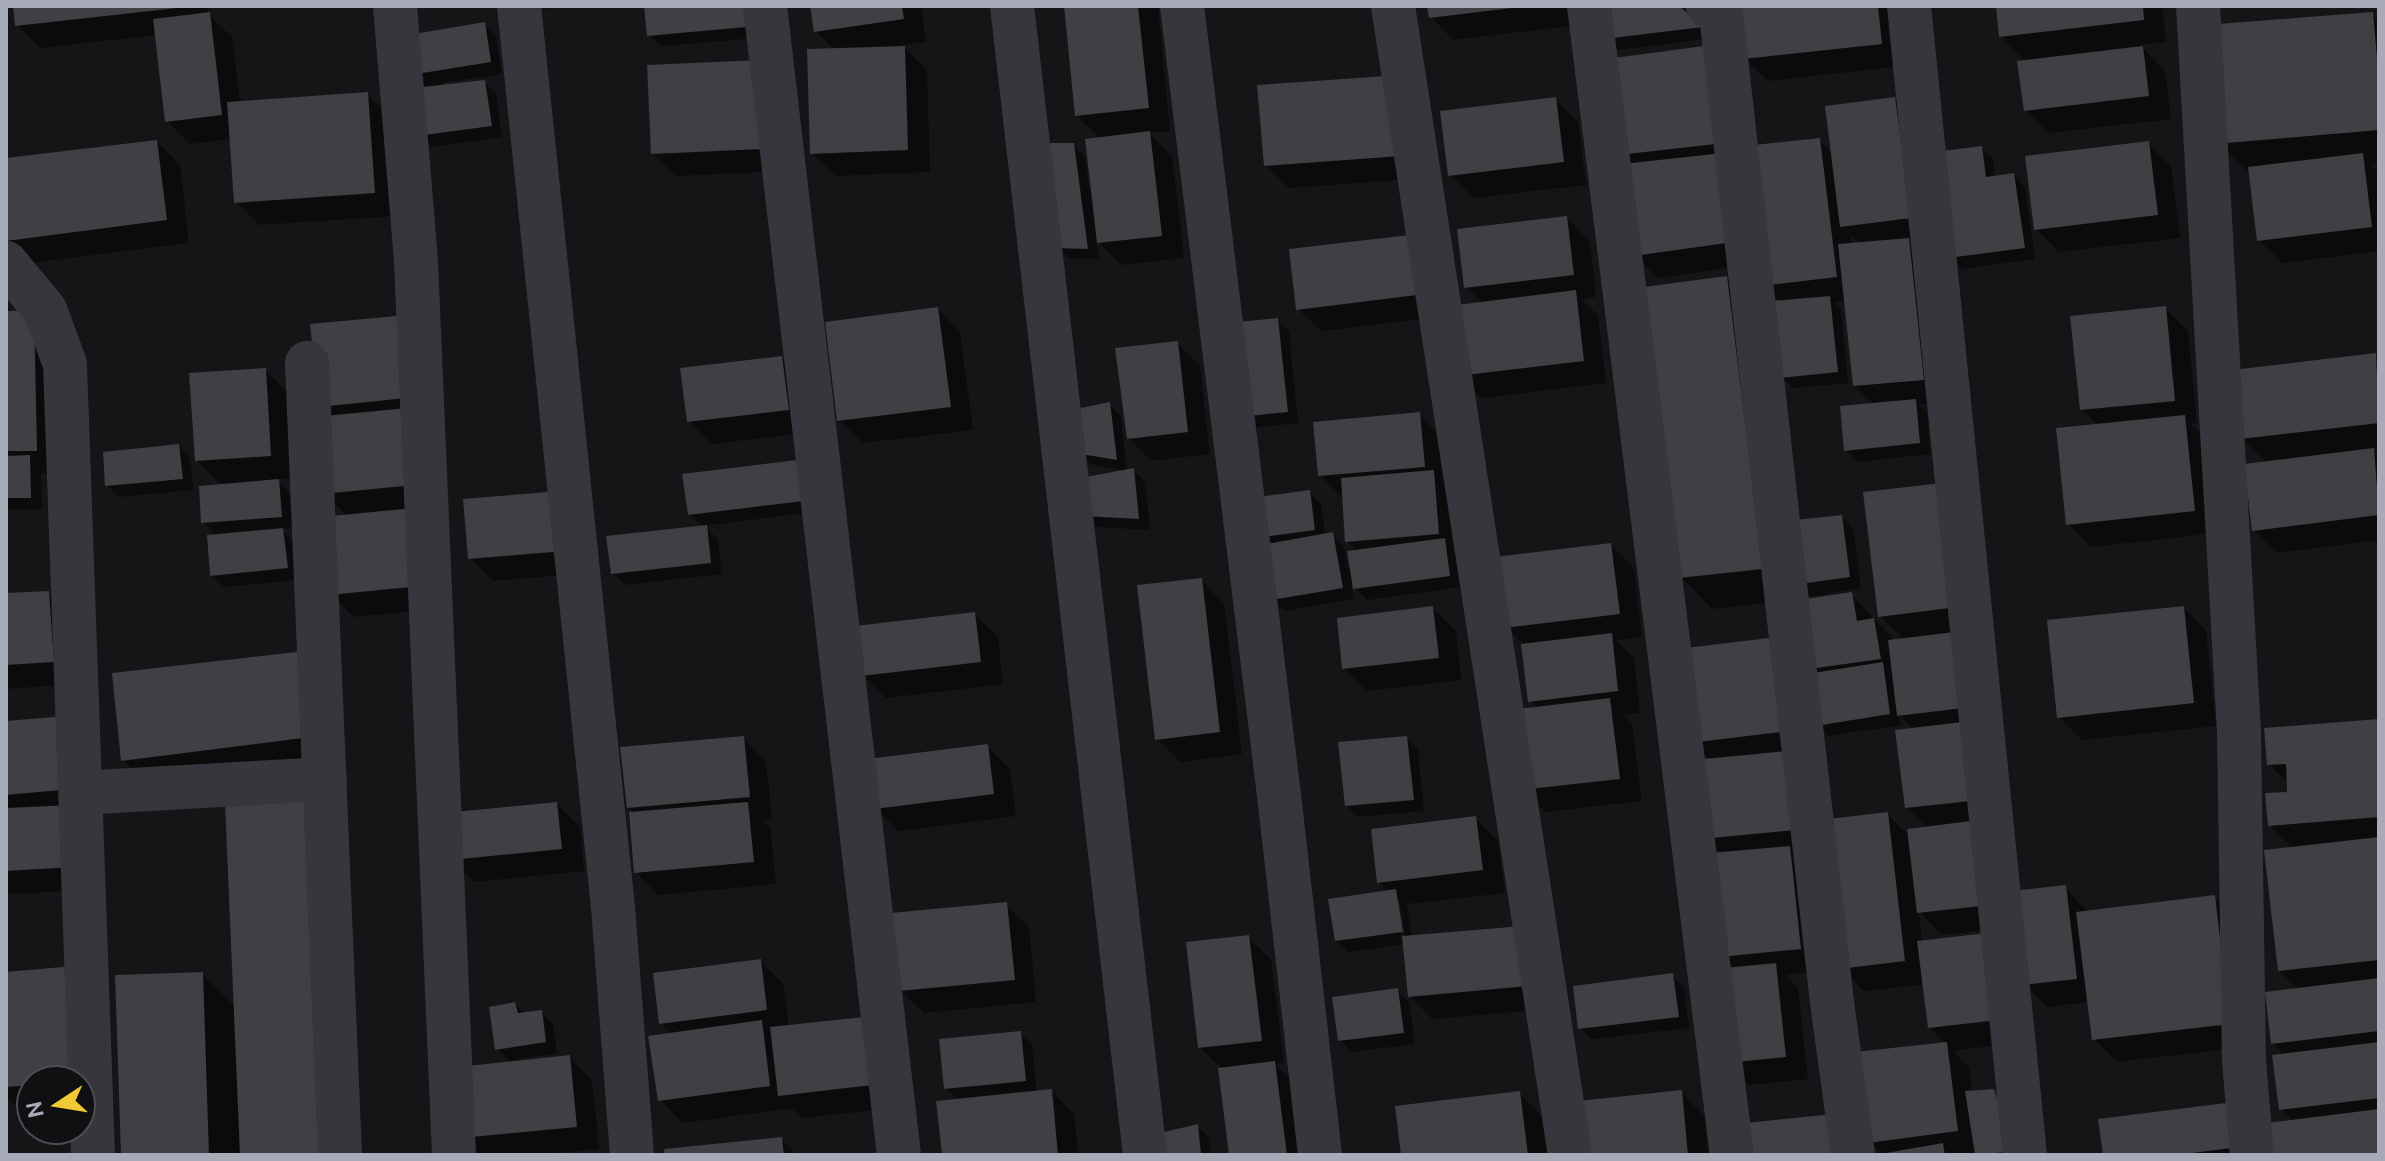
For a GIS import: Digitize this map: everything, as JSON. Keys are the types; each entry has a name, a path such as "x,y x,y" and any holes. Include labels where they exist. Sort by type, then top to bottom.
{"street":[{"path":"395,6 416,261 454,1155"},
{"path":"519,6 613,907 632,1155"},
{"path":"765,6 899,1155"},
{"path":"1012,6 1145,1155"},
{"path":"1182,6 1320,1155"},
{"path":"1393,6 1570,1155"},
{"path":"1589,6 1732,1155"},
{"path":"1708,6 1721,14 1832,1002 1853,1155"},
{"path":"1909,6 2025,1155"},
{"path":"2198,6 2239,732 2244,1061 2252,1155"},
{"path":"6,263 45,310 65,364 93,1155"},
{"path":"307,363 340,1155"},
{"path":"80,793 325,779"}],"building":[{"path":"13,6 177,6 177,8 15,26"},
{"path":"644,6 744,6 746,27 647,36"},
{"path":"810,6 902,6 904,19 814,32"},
{"path":"1064,6 1138,6 1149,108 1075,116"},
{"path":"1427,6 1512,6 1512,8 1429,18"},
{"path":"1600,6 1679,6 1703,27 1604,39"},
{"path":"1737,6 1878,6 1882,44 1743,59"},
{"path":"1996,6 2143,6 2144,20 1999,37"},
{"path":"210,12 222,115 165,122 153,19"},
{"path":"2373,12 2379,81 2379,130 2215,144 2205,25"},
{"path":"485,22 491,62 410,75 402,36"},
{"path":"905,46 908,150 810,154 807,49"},
{"path":"1704,46 1716,144 1618,155 1606,59"},
{"path":"2143,46 2149,96 2024,111 2017,61"},
{"path":"760,60 763,149 651,154 647,65"},
{"path":"1386,76 1401,156 1264,166 1257,85"},
{"path":"485,80 492,126 409,137 404,89"},
{"path":"368,92 375,193 234,203 227,102"},
{"path":"1556,97 1564,162 1448,176 1440,111"},
{"path":"1895,97 1911,218 1840,227 1825,106"},
{"path":"1150,131 1162,236 1097,243 1085,139"},
{"path":"1820,138 1837,277 1761,286 1745,146"},
{"path":"157,140 167,220 6,241 6,158"},
{"path":"2149,141 2158,215 2034,230 2025,156"},
{"path":"1042,143 1074,143 1088,249 1055,248"},
{"path":"1982,146 1986,177 2014,173 2025,248 1948,258 1934,152"},
{"path":"1723,153 1734,242 1633,256 1623,164"},
{"path":"2363,153 2372,227 2257,241 2248,167"},
{"path":"1567,216 1574,275 1464,288 1457,229"},
{"path":"1418,234 1425,294 1296,310 1289,249"},
{"path":"1909,238 1924,380 1853,386 1838,244"},
{"path":"1727,276 1763,569 1679,578 1644,287"},
{"path":"1576,290 1584,361 1457,376 1449,306"},
{"path":"1830,296 1838,372 1780,378 1772,301"},
{"path":"2166,306 2175,401 2080,410 2070,316"},
{"path":"938,307 951,407 837,421 825,322"},
{"path":"34,310 37,451 6,451 6,311"},
{"path":"407,315 416,397 319,407 310,324"},
{"path":"1278,318 1288,412 1238,417 1228,323"},
{"path":"1178,341 1188,432 1127,439 1115,348"},
{"path":"2376,353 2379,423 2240,439 2232,370"},
{"path":"782,356 789,410 687,422 680,368"},
{"path":"266,368 271,456 195,461 189,373"},
{"path":"1916,399 1920,443 1844,451 1840,406"},
{"path":"1110,402 1117,460 1075,453 1071,410"},
{"path":"407,408 414,485 322,494 314,417"},
{"path":"1420,412 1425,467 1318,476 1313,422"},
{"path":"2185,415 2195,511 2066,525 2056,428"},
{"path":"179,444 183,479 105,486 103,452"},
{"path":"2374,448 2379,515 2252,531 2244,464"},
{"path":"30,455 31,498 6,498 6,456"},
{"path":"797,460 803,501 688,515 682,474"},
{"path":"1134,468 1139,519 1083,516 1080,478"},
{"path":"1434,470 1439,534 1345,542 1341,478"},
{"path":"279,479 282,517 201,523 199,486"},
{"path":"1942,483 1958,607 1878,617 1863,492"},
{"path":"1310,490 1315,530 1263,537 1258,497"},
{"path":"560,491 565,551 468,559 463,499"},
{"path":"414,508 421,586 329,595 321,517"},
{"path":"1842,515 1850,577 1793,585 1786,521"},
{"path":"707,525 711,563 611,574 606,536"},
{"path":"283,528 288,568 210,576 207,535"},
{"path":"1333,532 1343,588 1271,600 1261,545"},
{"path":"1445,538 1450,576 1353,589 1347,551"},
{"path":"1611,543 1620,614 1504,628 1495,557"},
{"path":"1202,578 1220,732 1155,740 1137,585"},
{"path":"49,591 54,662 6,665 6,593"},
{"path":"1852,592 1857,621 1874,618 1881,659 1802,670 1792,601"},
{"path":"1433,606 1439,658 1342,669 1337,618"},
{"path":"2184,606 2194,703 2057,718 2047,620"},
{"path":"975,612 981,662 861,676 855,626"},
{"path":"1963,631 1971,707 1897,716 1888,640"},
{"path":"1612,633 1618,691 1528,702 1521,644"},
{"path":"1769,638 1781,732 1689,743 1678,649"},
{"path":"305,651 311,737 121,761 112,673"},
{"path":"1883,662 1890,714 1815,726 1807,674"},
{"path":"1610,698 1620,779 1520,790 1510,710"},
{"path":"66,716 72,789 6,795 6,721"},
{"path":"2379,719 2379,817 2268,826 2265,793 2287,792 2286,764 2267,765 2264,728"},
{"path":"1962,722 1971,801 1905,808 1895,730"},
{"path":"744,736 750,797 627,808 620,747"},
{"path":"1407,736 1414,800 1345,806 1338,742"},
{"path":"988,744 994,794 874,809 868,759"},
{"path":"1797,750 1805,829 1702,839 1694,760"},
{"path":"310,798 326,1155 240,1155 225,803"},
{"path":"557,802 562,849 450,860 444,813"},
{"path":"748,802 754,862 634,873 629,812"},
{"path":"71,805 74,867 6,871 6,808"},
{"path":"1888,812 1905,961 1839,969 1820,820"},
{"path":"1476,816 1483,870 1377,883 1371,829"},
{"path":"1971,821 1981,906 1917,913 1907,829"},
{"path":"2379,837 2379,960 2278,971 2264,850"},
{"path":"1790,846 1801,949 1719,957 1710,853"},
{"path":"2066,885 2077,979 2022,985 2012,891"},
{"path":"1396,889 1403,932 1335,941 1328,899"},
{"path":"2215,895 2230,1024 2092,1040 2076,912"},
{"path":"1007,902 1015,980 899,991 891,913"},
{"path":"1523,926 1528,986 1408,997 1402,936"},
{"path":"1987,933 1998,1020 1928,1028 1917,941"},
{"path":"1249,935 1262,1041 1198,1048 1186,942"},
{"path":"761,959 767,1010 659,1024 653,973"},
{"path":"1776,963 1786,1057 1724,1063 1714,969"},
{"path":"74,966 77,1065 16,1065 16,1086 6,1087 6,972"},
{"path":"203,972 209,1155 121,1155 115,975"},
{"path":"1673,973 1679,1017 1578,1029 1573,986"},
{"path":"2379,978 2379,1031 2271,1044 2265,992"},
{"path":"1398,988 1404,1033 1338,1041 1332,997"},
{"path":"515,1002 518,1013 542,1010 546,1042 495,1050 489,1007"},
{"path":"873,1016 881,1084 778,1096 770,1027"},
{"path":"762,1020 770,1086 658,1101 648,1036"},
{"path":"1021,1031 1026,1081 944,1089 939,1039"},
{"path":"1947,1042 1958,1131 1868,1143 1855,1052"},
{"path":"2379,1042 2379,1098 2279,1110 2272,1055"},
{"path":"570,1055 577,1127 460,1138 458,1067"},
{"path":"1275,1061 1287,1155 1229,1155 1218,1068"},
{"path":"1052,1089 1058,1155 942,1155 936,1101"},
{"path":"1994,1089 2000,1107 2006,1152 1975,1155 1965,1091"},
{"path":"1682,1090 1688,1155 1583,1155 1578,1101"},
{"path":"1520,1091 1528,1155 1401,1155 1395,1106"},
{"path":"2234,1102 2239,1147 2176,1155 2103,1155 2098,1119"},
{"path":"2379,1109 2379,1155 2263,1155 2259,1124"},
{"path":"1833,1114 1838,1155 1740,1155 1736,1124"},
{"path":"1198,1124 1201,1155 1163,1155 1160,1133"},
{"path":"782,1137 784,1155 665,1155 664,1149"},
{"path":"1943,1143 1945,1155 1886,1155 1886,1153"}]}
